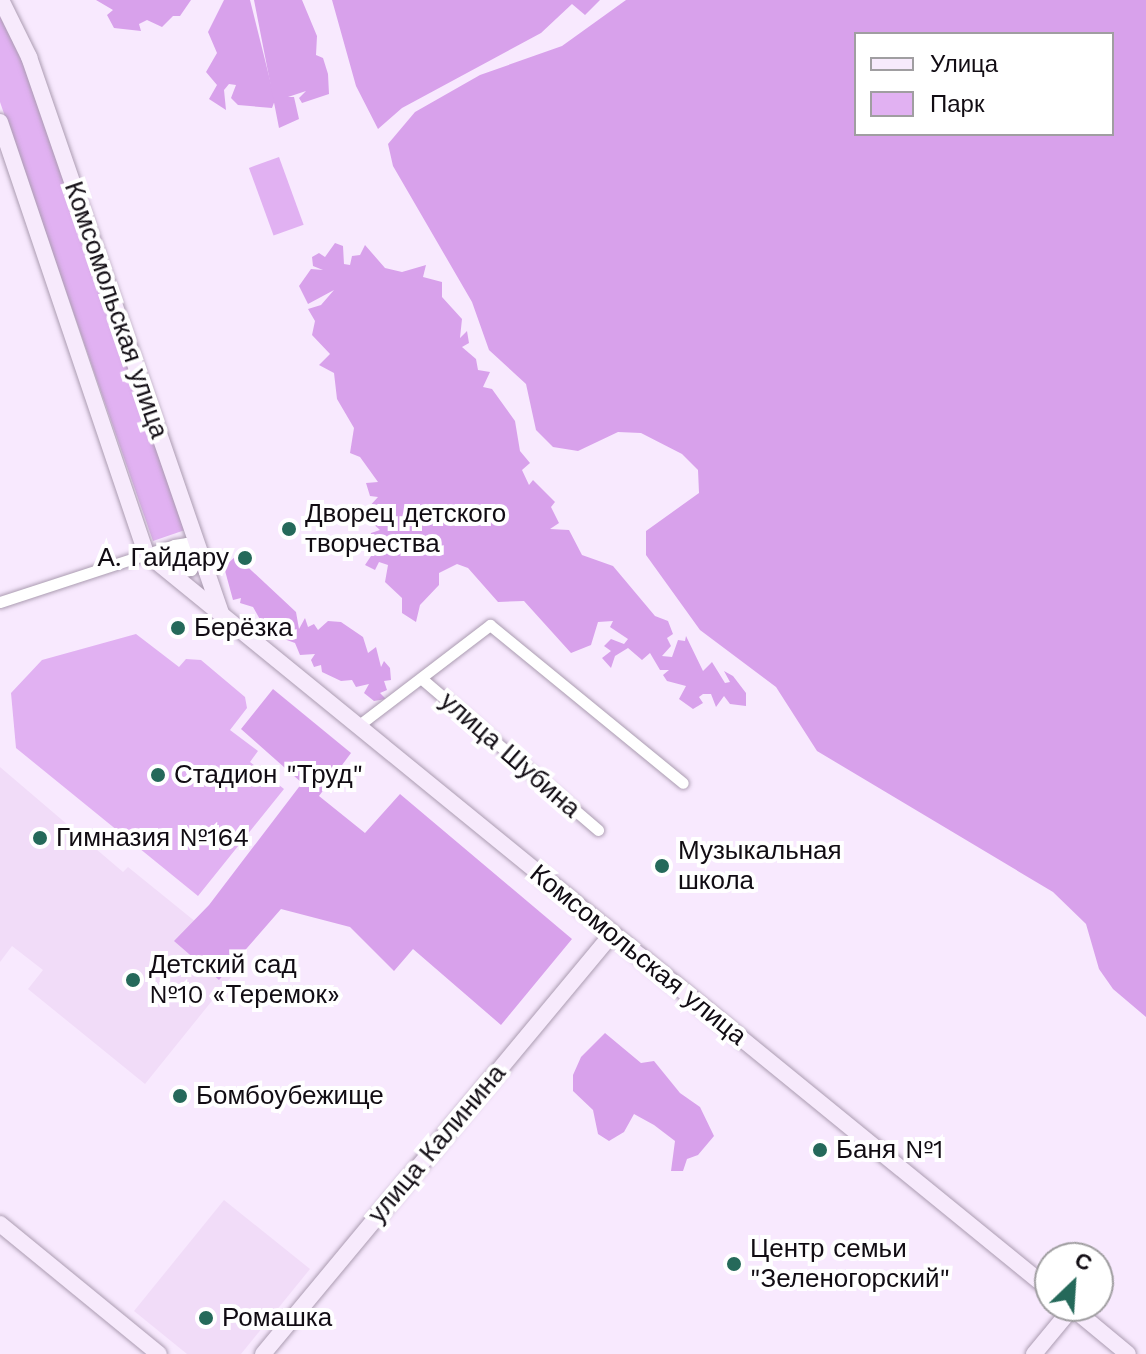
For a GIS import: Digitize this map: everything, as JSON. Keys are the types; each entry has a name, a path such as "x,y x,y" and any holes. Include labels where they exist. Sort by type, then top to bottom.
{"street":[{"name":"Комсомольская улица","path":"1,0 29,57 198,554 226,621"},
{"name":"Комсомольская улица","path":"0,122 146,553 1034,1277"},
{"path":"0,602 182,543 198,554 191,570 167,572"},
{"path":"359,725 490,625 683,783"},
{"name":"улица Шубина","path":"422,679 598,830"},
{"name":"улица Калинина","path":"263,1354 612,934"},
{"path":"0,1224 159,1354"},
{"path":"1034,1354 1059,1322"},
{"path":"1089,1322 1128,1354"}],"shaded area":[{"path":"96,0 191,0 180,16 173,16 162,27 147,20 139,24 141,31 114,28 107,15 113,10"},
{"path":"224,0 250,0 275,100 272,108 238,105 231,98 236,85 229,84 224,90 226,110 209,99 217,85 206,72 217,53 208,32"},
{"path":"254,0 302,0 317,36 316,55 323,58 328,74 329,94 302,103 299,98 306,91 288,97 294,97 299,119 279,128"},
{"path":"332,0 600,0 585,15 572,4 541,33 402,108 378,129 356,86"},
{"path":"626,0 1146,0 1146,1017 1113,989 1099,969 1086,924 1053,892 817,751 776,687 700,630 646,555 646,531 699,493 698,470 682,454 641,433 618,432 578,451 553,447 536,430 526,384 489,350 472,302 393,166 388,144 415,112 480,75 562,46"},
{"path":"335,243 343,246 344,264 350,265 352,256 360,255 365,245 385,268 402,272 426,265 423,277 442,282 442,297 462,319 460,338 467,331 469,343 462,347 476,359 478,370 490,372 483,387 492,389 515,421 520,451 530,463 522,470 529,485 533,480 555,502 551,507 559,523 550,529 569,530 582,555 613,566 655,616 668,621 673,634 667,638 671,646 662,656 672,657 678,640 685,641 686,636 703,671 712,662 725,683 730,682 724,671 733,676 746,693 746,706 730,704 724,696 716,707 711,694 703,694 699,697 703,703 693,709 679,699 686,686 667,681 663,675 669,670 660,670 650,653 642,660 628,648 615,656 611,668 602,658 611,651 604,646 611,639 624,644 628,639 610,627 613,621 598,622 591,645 571,653 524,601 498,602 468,568 457,564 439,573 439,585 420,605 416,622 402,613 402,598 385,582 388,565 379,562 375,570 365,565 373,553 368,547 371,533 380,530 370,521 379,521 379,509 367,509 378,497 370,496 366,483 378,482 360,457 350,453 354,428 337,399 334,373 319,365 330,354 312,335 315,321 308,309 321,305 334,290 308,304 299,286 311,269 323,270 313,266 312,257 319,253 325,257"},
{"path":"236,556 296,612 299,629 305,618 308,627 314,624 318,630 328,621 341,622 363,637 368,653 376,647 381,667 384,661 390,668 391,680 384,681 387,690 380,693 386,699 374,701 364,693 369,684 356,687 352,680 341,681 322,672 321,665 314,667 311,660 315,654 300,655 295,643 284,639 283,628 279,637 276,622 262,623 253,607 240,603 241,598 233,600 224,567"},
{"path":"273,689 351,753 319,796 365,833 400,794 572,939 501,1025 413,949 394,971 350,927 281,909 219,980 174,941 209,905 302,783 241,729"},
{"name":"Детский сад №10 «Теремок»","path":"0,767 123,872 128,867 244,961 145,1084 28,989 43,970 12,946 0,962"},
{"path":"605,1033 641,1063 654,1061 680,1093 700,1107 714,1136 698,1155 687,1159 683,1171 671,1171 675,1141 654,1125 634,1114 624,1132 609,1141 598,1134 593,1110 573,1091 573,1075 581,1057"},
{"path":"224,1200 310,1269 241,1354 187,1354 134,1311"}],"green space":[{"path":"0,12 14,35 185,530 153,541 0,102"},
{"path":"279,157 304,225 274,236 249,168"},
{"path":"177,549 185,549 190,558 188,565 177,567 172,562 172,554"},
{"name":"Стадион \"Труд\"","path":"136,634 179,667 186,659 201,660 245,697 247,708 230,730 258,751 250,762 284,789 198,896 16,748 11,693 42,660"}],"place":[{"name":"Дворец детского творчества","path":"289,529"},
{"name":"А. Гайдару","path":"245,558"},
{"name":"Берёзка","path":"178,628"},
{"name":"Стадион \"Труд\"","path":"158,775"},
{"name":"Гимназия №164","path":"40,838"},
{"name":"Музыкальная школа","path":"662,866"},
{"name":"Детский сад №10 «Теремок»","path":"133,980"},
{"name":"Бомбоубежище","path":"180,1096"},
{"name":"Баня №1","path":"820,1150"},
{"name":"Центр семьи \"Зеленогорский\"","path":"734,1264"},
{"name":"Ромашка","path":"206,1318"}]}
